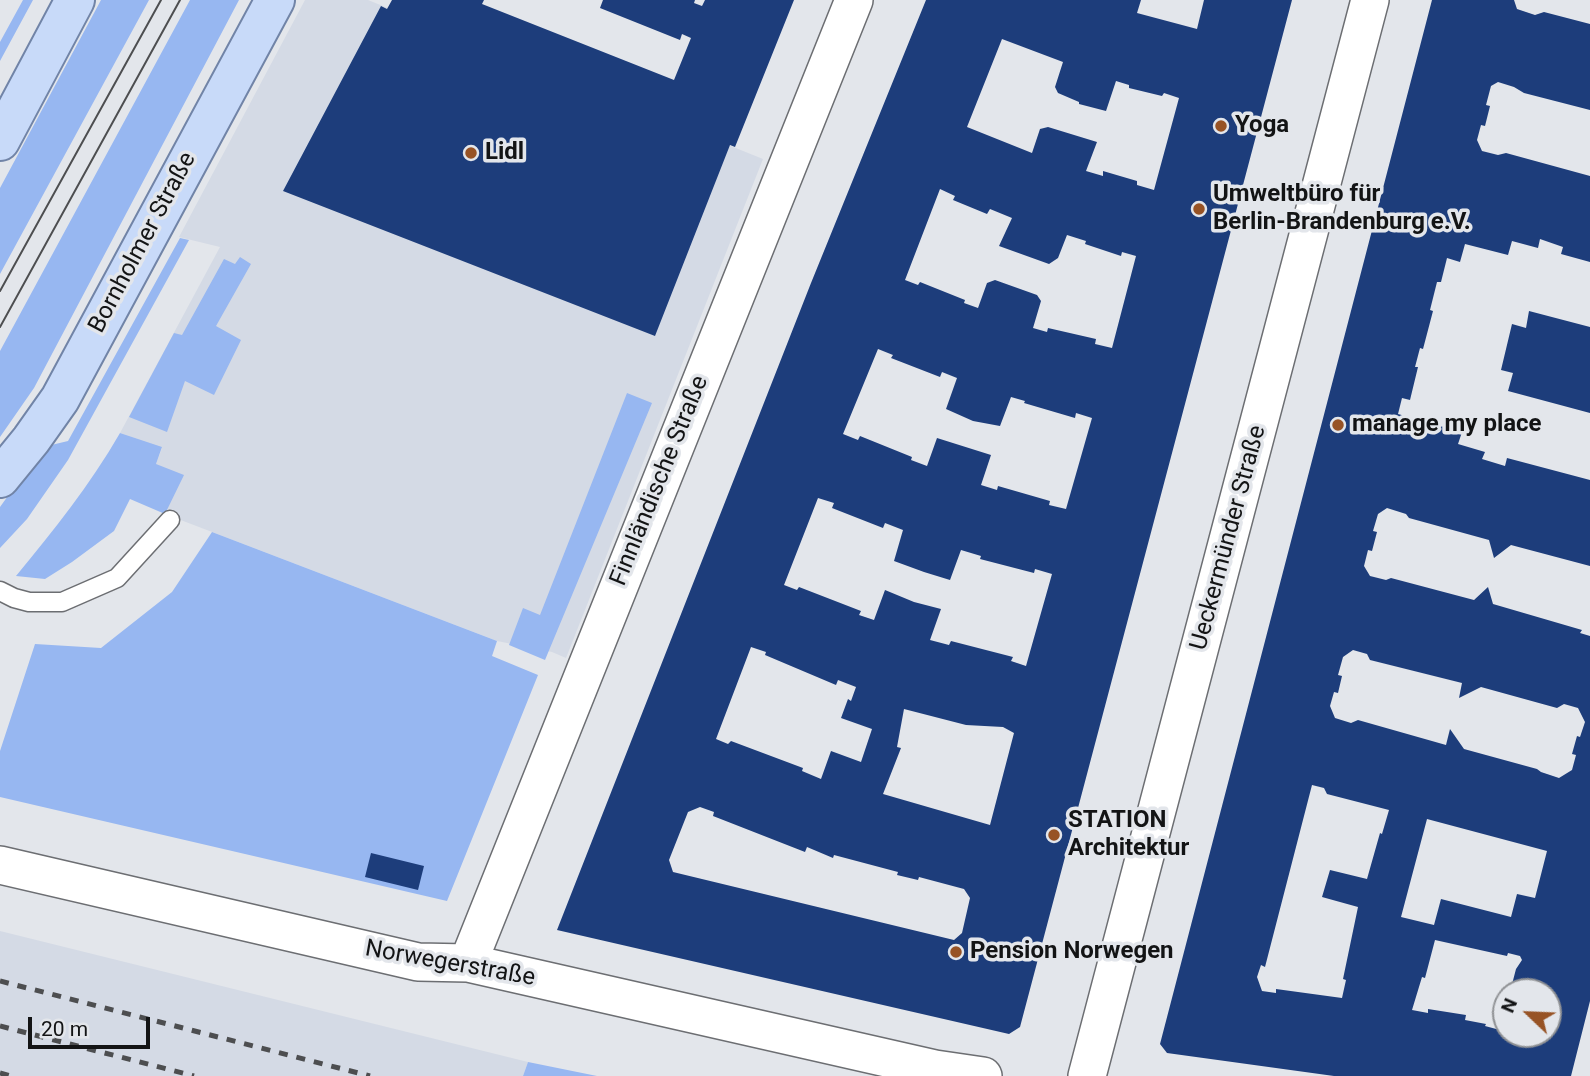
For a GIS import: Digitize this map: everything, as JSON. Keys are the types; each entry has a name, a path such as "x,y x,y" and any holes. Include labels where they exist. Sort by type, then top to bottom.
{"main road":[{"path":"0,141 75,0"},
{"name":"Bornholmer Straße","path":"0,478 60,399 275,0"}],"street":[{"name":"Finnländische Straße","path":"468,962 854,0"},
{"name":"Ueckermünder Straße","path":"1087,1076 1370,0"},
{"name":"Norwegerstraße","path":"0,865 418,962 468,962 934,1069 983,1076"}],"lane":[{"path":"0,592 29,602 62,602 117,578 170,520"}],"shaded area":[{"path":"23,0 33,0 0,61 0,42"},
{"path":"101,0 149,0 0,274 0,188"},
{"path":"190,0 239,0 34,388 0,437 0,351"},
{"path":"305,0 368,0 763,159 566,658 552,652 497,641 165,514 156,464 162,448 120,433 220,247 179,237"},
{"path":"180,238 189,240 68,460 27,519 0,548 0,507 43,447 68,441"},
{"path":"240,257 251,264 216,326 241,340 214,395 185,381 167,432 129,417 174,333 182,335 224,259 235,264"},
{"path":"627,393 652,403 545,660 509,645 523,608 540,615"},
{"path":"120,433 162,447 156,464 184,475 165,514 130,499 114,531 72,562 45,579 16,576 71,507"},
{"path":"212,532 497,641 492,656 538,675 447,901 0,797 0,751 35,644 101,648 172,592"},
{"path":"0,931 528,1062 523,1076 0,1076"},
{"path":"528,1062 597,1076 523,1076"}],"building":[{"path":"392,0 484,0 482,4 674,80 691,38 682,34 680,40 600,8 603,0 695,0 694,3 702,6 705,0 794,0 735,147 730,145 655,336 283,191 381,6 387,9"},
{"path":"926,0 1141,0 1137,13 1197,29 1204,0 1292,0 1020,1027 1009,1034 557,930 811,283","holes":["1002,39 1063,62 1055,87 1058,93 1079,104 1106,111 1116,81 1129,85 1129,88 1179,98 1154,190 1137,185 1137,181 1103,171 1103,176 1086,171 1097,142 1048,127 1040,129 1032,153 967,127","940,189 955,196 953,200 987,214 990,209 1012,218 999,246 1049,264 1058,258 1067,235 1121,256 1122,252 1136,256 1112,348 1095,344 1096,339 1048,328 1047,332 1033,328 1041,301 1037,295 995,280 987,283 978,308 920,282 918,285 905,280","878,349 893,355 891,358 940,377 942,372 957,378 946,409 973,421 1000,426 1011,397 1075,418 1076,413 1092,418 1066,509 1049,505 1050,501 998,486 997,490 981,485 991,455 937,438 927,466 860,436 858,440 843,434","818,498 834,503 832,508 883,528 885,523 903,530 894,561 924,572 950,580 961,550 981,556 980,559 1034,573 1035,569 1052,574 1026,666 1011,661 1013,657 951,641 949,645 930,640 941,609 885,590 874,620 859,615 861,611 799,587 797,590 784,585","751,647 836,685 838,680 856,687 841,718 872,729 861,762 831,751 821,779 802,771 803,768 731,741 728,744 716,739","904,709 966,725 1003,727 1014,733 990,825 883,794 901,748 897,747","700,807 714,812 713,816 805,852 807,847 833,858 834,855 898,872 897,875 918,880 919,877 964,889 970,898 962,933 954,940 673,872 669,860 688,812"]},
{"path":"1432,0 1514,0 1517,9 1535,15 1544,12 1590,24 1590,110 1524,93 1498,82 1491,86 1486,105 1490,106 1485,126 1481,125 1477,140 1482,151 1498,155 1506,153 1590,176 1590,262 1561,254 1563,247 1540,239 1538,248 1512,241 1508,255 1465,244 1460,262 1447,258 1441,282 1437,282 1430,310 1433,311 1423,349 1420,348 1415,367 1418,367 1410,400 1402,398 1398,414 1462,432 1458,444 1485,452 1482,459 1505,466 1507,458 1590,480 1590,566 1511,545 1494,558 1489,540 1409,518 1406,514 1387,508 1378,514 1373,531 1377,532 1372,551 1368,550 1364,566 1370,576 1386,580 1391,578 1474,600 1488,587 1493,604 1582,630 1580,633 1590,636 1590,1001 1571,1076 1334,1076 1167,1053 1160,1044","holes":["1353,650 1367,654 1370,660 1462,683 1459,698 1481,687 1557,708 1564,704 1578,708 1585,722 1580,737 1577,736 1572,754 1576,755 1572,770 1559,778 1537,769 1464,749 1450,729 1446,745 1358,720 1351,723 1335,718 1330,706 1334,692 1338,693 1342,676 1338,675 1343,657","1312,785 1324,788 1327,794 1389,810 1367,879 1330,870 1322,897 1358,907 1343,979 1346,980 1342,998 1276,989 1276,993 1262,991 1257,977 1261,965 1265,967","1427,819 1547,851 1535,898 1517,894 1511,917 1441,899 1434,925 1401,917","1435,940 1507,956 1508,953 1520,956 1522,960 1514,978 1562,978 1562,1048 1492,1048 1492,1028 1485,1026 1486,1024 1465,1020 1466,1015 1428,1009 1428,1013 1412,1010 1422,977 1425,978"]},
{"path":"1529,311 1590,327 1590,413 1508,391 1513,373 1501,370 1512,324 1526,328"},
{"path":"371,853 424,866 418,890 365,877"}],"tram line":[{"path":"0,291 161,0"},
{"path":"0,327 180,0"}],"railway":[{"path":"0,981 370,1076"},
{"path":"0,1026 194,1076"},
{"path":"0,1073 11,1076"}],"place":[{"name":"Yoga","path":"1221,126"},
{"name":"Lidl","path":"471,153"},
{"name":"Umweltbüro für Berlin-Brandenburg e.V.","path":"1199,209"},
{"name":"manage my place","path":"1338,425"},
{"name":"STATION Architektur","path":"1054,835"},
{"name":"Pension Norwegen","path":"956,952"}]}
